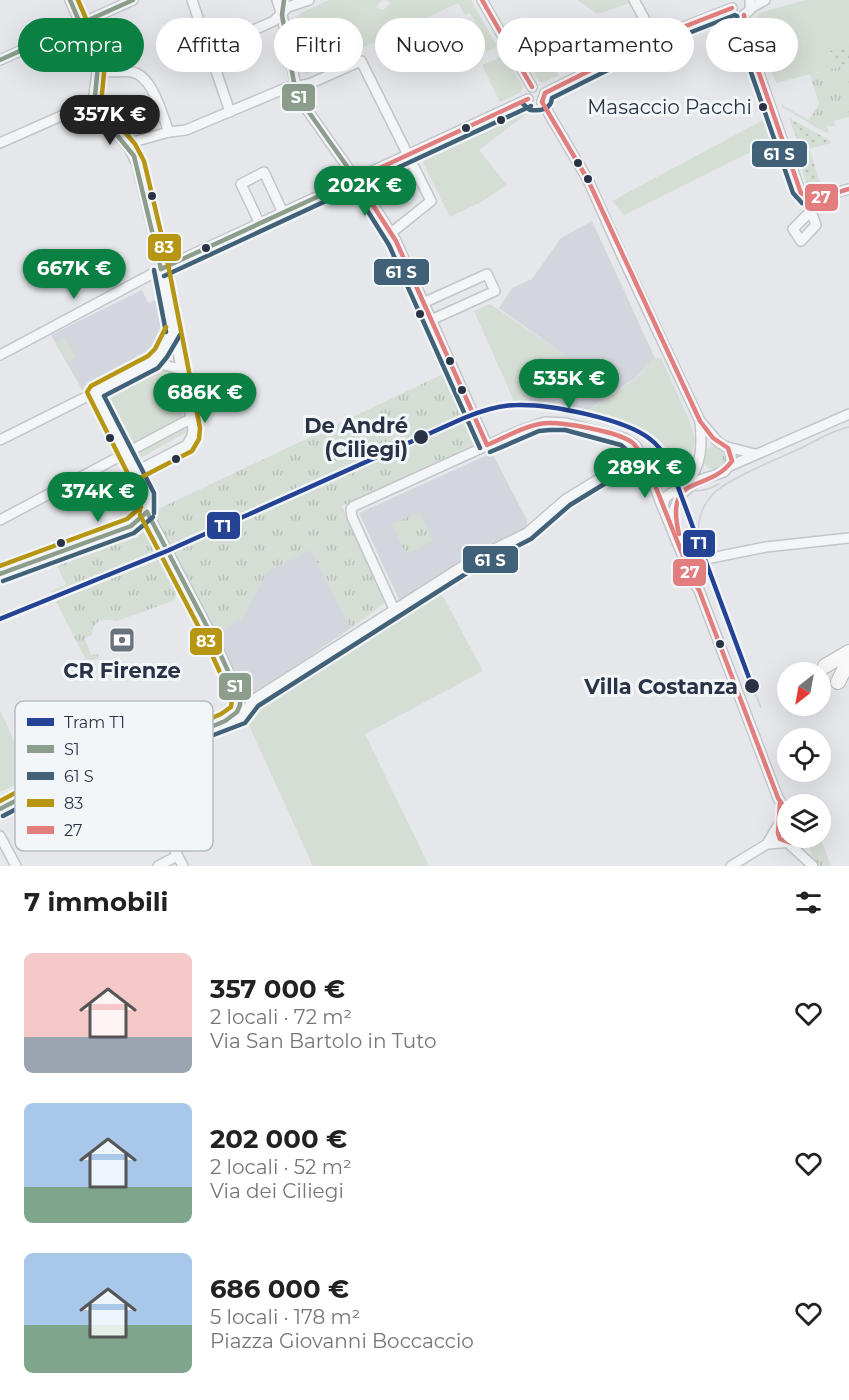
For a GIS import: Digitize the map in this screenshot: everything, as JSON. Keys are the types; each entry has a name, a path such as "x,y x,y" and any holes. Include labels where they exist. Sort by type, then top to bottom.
{"highway":[{"path":"831,662 849,652"},
{"path":"838,682 849,665"}],"street":[{"path":"70,0 79,18"},
{"path":"92,18 133,0"},
{"path":"192,0 198,18"},
{"path":"277,0 299,100 356,179 393,237 487,445"},
{"path":"282,15 284,0"},
{"path":"482,0 532,87"},
{"path":"634,0 644,18"},
{"path":"694,21 733,4 737,14 744,15 749,12 751,4 765,0"},
{"path":"262,26 274,21 288,8 303,1"},
{"path":"744,15 747,36 759,76 800,191 807,198 811,210"},
{"path":"0,60 18,52"},
{"path":"126,144 168,132 186,130 286,88 309,84 361,61 431,201 393,237"},
{"path":"99,72 93,102 101,117 126,144 137,164 161,269 193,433 187,445 135,472"},
{"path":"107,72 134,72 143,77 150,87 168,132"},
{"path":"216,72 230,112"},
{"path":"528,99 535,104 592,72"},
{"path":"528,99 528,91 532,87 540,87 588,180 700,421 718,442 727,447 755,454"},
{"path":"0,355 161,269 528,99"},
{"path":"0,143 93,102"},
{"path":"260,224 241,184 264,172 283,213"},
{"path":"807,198 849,189"},
{"path":"423,303 488,274 495,291 431,320"},
{"path":"0,440 153,362 161,353 172,331"},
{"path":"153,362 180,369"},
{"path":"94,393 147,496 147,512 211,634 240,697 237,712 225,721"},
{"path":"699,590 698,580 674,523 673,509 680,495 694,483 724,472 730,466 755,454 767,451 849,414"},
{"path":"0,520 190,419"},
{"path":"663,508 663,501 688,481 699,460 703,448 700,421"},
{"path":"394,609 355,525 351,509 361,502 537,424 557,422 624,438 632,443 640,453 653,479 693,581 699,590 777,795"},
{"path":"703,448 709,443 718,442"},
{"path":"727,447 732,457 730,466"},
{"path":"213,726 243,716 251,701 474,559 527,532 566,499 640,453"},
{"path":"699,460 704,470 714,474"},
{"path":"653,479 661,488 672,492"},
{"path":"0,574 131,526 147,512"},
{"path":"691,562 766,546 849,538"},
{"path":"0,809 15,801"},
{"path":"731,866 767,844 777,829"},
{"path":"1,839 16,866"},
{"path":"767,844 777,843"},
{"path":"794,848 813,866"},
{"path":"174,851 183,866"},
{"path":"158,866 177,856"}],"shaded area":[{"path":"592,221 655,358 635,378 583,414 527,402 559,351 499,308 512,288 532,279 561,238"},
{"path":"142,290 148,303 161,298 167,331 160,349 151,358 84,393 51,335"},
{"path":"492,453 527,520 527,530 400,602 359,513"},
{"path":"311,549 351,628 246,700 216,634 242,618 267,572"}],"green space":[{"path":"329,0 383,0 376,7 383,10 391,3 385,0 471,0 481,18 473,18 470,13 465,15 458,3 426,18 375,18 375,42 363,48 363,18 296,18 301,13"},
{"path":"577,0 632,0 633,2 598,14"},
{"path":"805,0 849,0 849,64 776,83 772,72 798,72 798,18 757,18 759,13"},
{"path":"485,25 497,46 487,52 485,48"},
{"path":"849,46 849,64 835,68 830,51"},
{"path":"497,58 497,72 515,72 523,87 521,92 500,102 485,71 485,64"},
{"path":"849,64 849,117 834,121 835,126 827,126 829,131 826,133 782,107 782,102 784,106 809,120 819,104 810,74"},
{"path":"534,72 557,72 559,75 543,83 538,81"},
{"path":"523,109 532,110 479,150 507,185 483,201 450,217 420,157"},
{"path":"767,118 777,141 624,215 612,201"},
{"path":"789,118 831,141 831,143 801,151"},
{"path":"810,151 822,189 810,192 796,155"},
{"path":"490,304 559,351 550,366 560,352 582,367 562,395 540,380 526,403 515,403 474,311"},
{"path":"64,337 76,357 68,362 56,343"},
{"path":"655,358 661,358 691,424 695,441 690,464 680,481 665,447 649,432 628,423 584,414 635,379"},
{"path":"156,368 176,372 183,419 131,447 105,392"},
{"path":"443,374 477,443 342,506 387,601 351,628 311,550 267,572 242,618 216,634 152,512"},
{"path":"186,425 187,432 135,461 132,455"},
{"path":"715,446 724,449 727,458 724,467 715,470 706,467 703,458 706,449"},
{"path":"419,512 433,541 406,554 392,524"},
{"path":"150,529 181,586 173,601 117,621 103,620 96,623 92,635 85,638 91,655 98,654 99,658 87,662 51,591 66,585 57,565"},
{"path":"437,585 483,671 365,734 429,866 313,866 246,719 252,715 250,708 252,704"},
{"path":"0,710 15,743 15,785 0,792"},
{"path":"810,848 824,848 831,866 820,866"}],"tram line":[{"name":"T1","path":"0,619 167,551 464,418 497,407 531,405 606,419 638,432 660,449 668,460 752,686"},
{"path":"700,545 698,531 704,506 720,488 730,481 831,433 849,427"},
{"path":"672,475 687,489 699,491 719,484"},
{"path":"752,686 761,707"}],"transit line":[{"name":"S1","path":"70,0 98,65 94,107 134,156 161,269"},
{"name":"83","path":"78,0 105,63 101,104 135,144 144,161 166,254 200,428 199,439 192,451 138,479"},
{"name":"S1","path":"0,60 133,0"},
{"name":"S1","path":"284,0 282,15 296,94 356,179"},
{"name":"27","path":"482,0 532,87"},
{"name":"27","path":"542,102 545,93 655,38 732,8"},
{"path":"523,104 530,110 544,109 550,105 552,98 658,45 735,15"},
{"name":"27","path":"744,15 753,56 801,193 819,198 849,189"},
{"path":"737,16 746,58 793,193 802,203"},
{"name":"27","path":"528,99 356,179 396,241 487,445 533,425 548,423 589,428 617,435 634,444 640,452 693,581 699,590 777,795"},
{"name":"27","path":"542,102 588,180 700,421 713,438 728,448 732,461 722,471 683,492 678,501 676,514 679,534"},
{"path":"164,276 531,106"},
{"name":"S1","path":"161,269 356,179"},
{"path":"350,183 389,245 480,448"},
{"path":"154,270 166,332"},
{"name":"83","path":"140,511 140,498 87,392 91,386 148,356 155,349 166,327"},
{"path":"154,513 154,493 104,396 158,368 180,335"},
{"path":"490,452 539,431 565,430 621,445 635,458"},
{"path":"213,735 245,723 258,706 478,566 531,539 570,505 645,459"},
{"name":"83","path":"0,566 127,519 141,507"},
{"name":"S1","path":"0,574 131,526 147,512"},
{"name":"S1","path":"147,512 211,634 240,697 237,712 213,726"},
{"name":"83","path":"140,515 204,637 232,699 231,707 213,718"},
{"path":"3,581 134,533 153,517"},
{"name":"83","path":"0,801 15,793"},
{"name":"S1","path":"0,809 15,801"},
{"path":"3,816 15,810"}],"place":[{"name":"Masaccio Pacchi","path":"763,107"},
{"name":"De André (Ciliegi)","path":"421,437"},
{"name":"CR Firenze","path":"122,640"},
{"name":"Villa Costanza","path":"752,686"}]}
